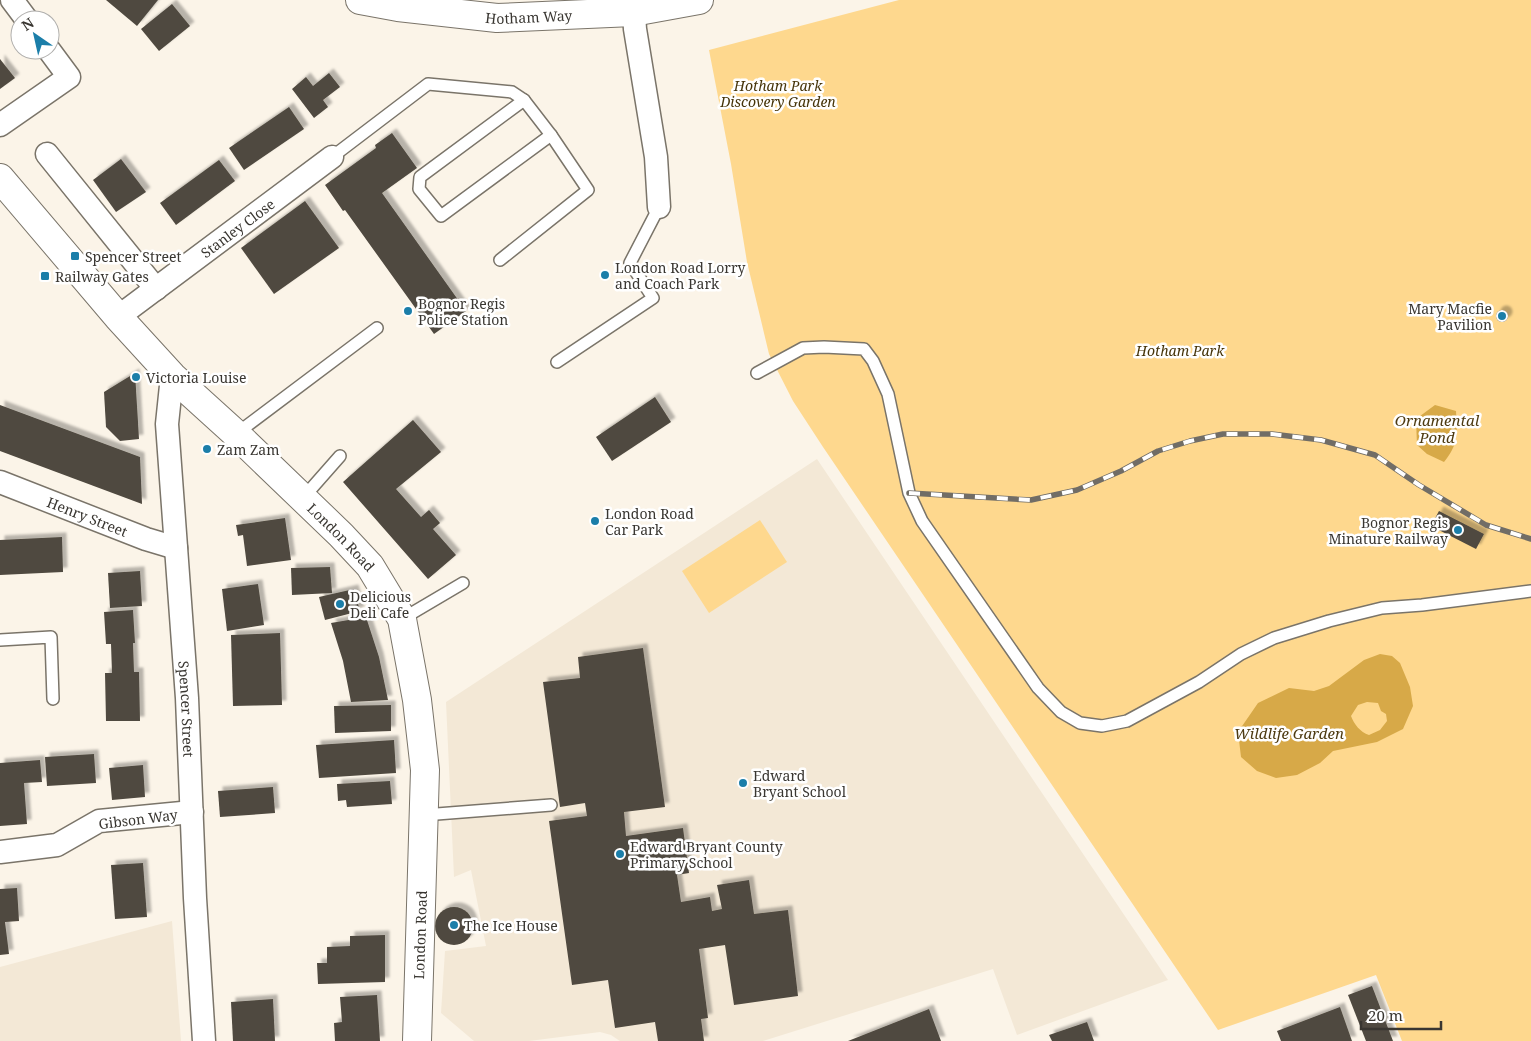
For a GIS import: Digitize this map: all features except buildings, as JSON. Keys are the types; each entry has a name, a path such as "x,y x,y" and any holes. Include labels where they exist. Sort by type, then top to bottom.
{"street":[{"name":"Hotham Way","path":"360,0 398,8 497,18 699,0"},
{"path":"633,6 656,157 659,207"},
{"path":"0,125 69,77 56,60"},
{"path":"47,154 156,289"},
{"name":"Stanley Close","path":"118,317 332,157"},
{"name":"London Road","path":"0,178 118,317 172,376 236,434 341,535 370,566 402,619 415,691 425,770 417,1041"},
{"name":"Spencer Street","path":"172,376 167,424 187,698 204,1041"},
{"name":"Henry Street","path":"0,482 146,540 176,548"},
{"name":"Gibson Way","path":"0,852 57,845 99,821 192,812"}],"lane":[{"path":"332,157 428,84 512,92 524,100 551,135 588,190 500,260"},
{"path":"524,100 420,177 419,189 440,216 551,135"},
{"path":"557,362 652,298 630,263 659,207"},
{"path":"236,434 377,328"},
{"path":"757,373 803,348 864,349 873,361 888,394 909,493 922,522 1038,688 1061,712 1080,723 1102,726 1127,721 1199,682 1241,654 1266,642 1330,621 1382,608 1422,605 1531,591"},
{"path":"302,498 340,456"},
{"path":"402,619 463,583"},
{"path":"0,640 51,638 53,699"},
{"path":"424,815 551,806"}],"shaded area":[{"name":"Edward Bryant School","path":"817,459 1168,980 1017,1035 993,969 763,1041 620,1041 611,1035 600,1032 529,1041 474,1041 441,1013 445,951 486,946 471,870 454,877 446,702"},
{"path":"172,921 181,1041 0,1041 0,967"}],"green space":[{"name":"Hotham Park","path":"899,0 1531,0 1531,1041 1402,1041 1376,975 1218,1030 793,401 769,354 747,262 731,164 709,50"},
{"path":"760,520 787,562 709,613 682,571"}],"water":[{"name":"Ornamental Pond","path":"1435,405 1456,411 1457,432 1455,444 1444,462 1427,454 1417,445 1416,419"},
{"name":"Wildlife Garden","path":"1380,654 1392,656 1400,663 1410,687 1413,706 1403,729 1377,742 1333,751 1320,763 1297,775 1276,778 1257,771 1241,757 1238,732 1258,703 1289,688 1314,691 1329,686 1364,660","holes":["1367,702 1378,703 1381,711 1386,714 1387,721 1380,730 1369,735 1358,727 1351,716 1358,705"]}],"railway":[{"path":"909,493 1031,500 1077,490 1121,471 1158,451 1190,441 1223,434 1272,434 1321,440 1375,455 1419,485 1486,525 1531,539"}],"place":[{"name":"Spencer Street","path":"75,256"},
{"name":"London Road Lorry and Coach Park","path":"605,275"},
{"name":"Railway Gates","path":"45,276"},
{"name":"Bognor Regis Police Station","path":"408,311"},
{"name":"Mary Macfie Pavilion","path":"1502,316"},
{"name":"Victoria Louise","path":"136,377"},
{"name":"Zam Zam","path":"207,449"},
{"name":"London Road Car Park","path":"595,521"},
{"name":"Bognor Regis Minature Railway","path":"1458,530"},
{"name":"Delicious Deli Cafe","path":"340,604"},
{"name":"Edward Bryant School","path":"743,783"},
{"name":"Edward Bryant County Primary School","path":"620,854"},
{"name":"The Ice House","path":"454,925"}],"park label":[{"name":"Hotham Park Discovery Garden","path":"778,94"}]}
